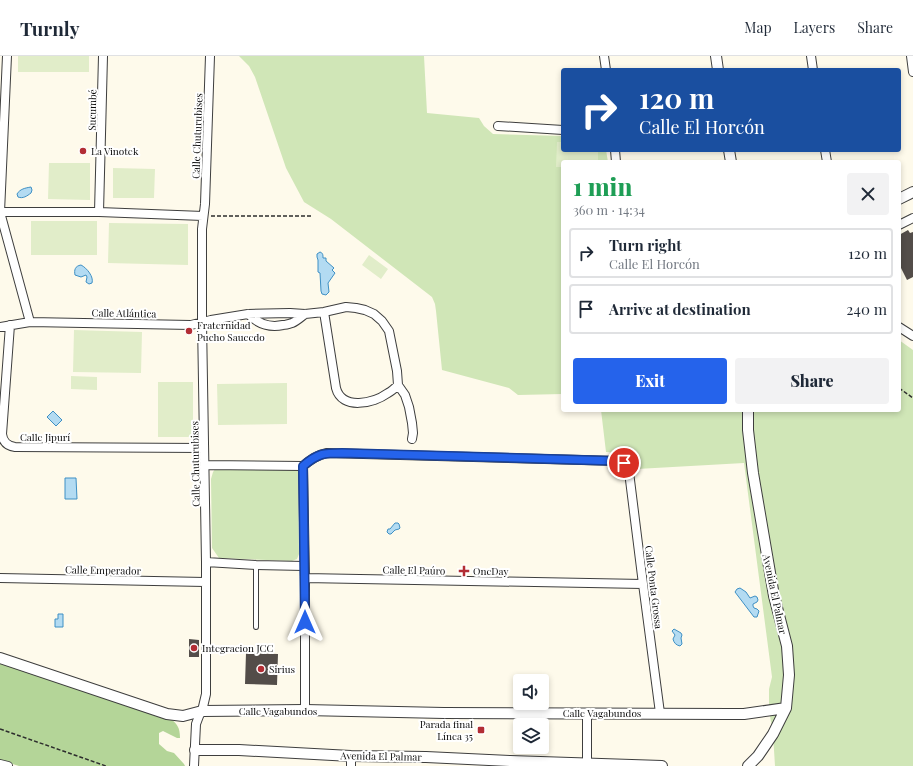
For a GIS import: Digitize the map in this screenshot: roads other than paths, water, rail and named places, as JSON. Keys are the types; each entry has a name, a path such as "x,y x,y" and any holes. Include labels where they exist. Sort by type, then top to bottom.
{"street":[{"path":"6,56 0,212 30,322"},
{"name":"Sucumbé","path":"99,212 103,56"},
{"name":"Calle Chuturubises","path":"194,766 196,724 202,711 206,694 202,229 205,204 210,56"},
{"path":"604,56 606,68"},
{"path":"716,56 718,68"},
{"path":"811,56 813,68"},
{"path":"911,56 913,72"},
{"path":"498,126 561,130"},
{"path":"901,198 913,192"},
{"path":"0,212 99,212 203,216"},
{"path":"901,224 913,218"},
{"name":"Calle Atlántica","path":"0,327 30,322 191,325 248,314 305,314 324,312 346,307 356,308 374,314 382,321 388,331 397,371 398,385"},
{"path":"324,312 336,388 341,398 351,403 372,401 388,394 398,385 405,395 409,407 413,433 412,439"},
{"path":"248,314 260,324 268,326 291,324 305,314"},
{"name":"Calle Jipurí","path":"10,325 2,434 3,440 10,446 204,448"},
{"path":"901,328 913,336"},
{"name":"Avenida El Palmar","path":"748,412 748,430 753,473 774,596 787,646 789,675 786,708 773,734 758,756 748,766"},
{"name":"Calle Ponta Grossa","path":"303,466 319,454 327,453 618,461 626,465 629,472 660,713"},
{"path":"205,465 303,466 305,710"},
{"path":"206,562 256,566 304,566"},
{"name":"Calle Emperador","path":"0,578 205,582"},
{"name":"Calle El Paúro","path":"305,578 643,584"},
{"name":"Calle Vagabundos","path":"0,658 167,714 183,716 202,711 305,710 444,713 744,714 786,708"},
{"path":"587,713 587,765"},
{"name":"Avenida El Palmar","path":"195,750 303,752 351,761 426,761 509,764 662,766"},
{"path":"0,764 8,766"}],"lane":[{"path":"256,566 256,627"}],"water":[{"path":"31,187 31,193 20,198 18,197 17,194 20,191"},
{"path":"320,252 323,254 323,258 326,258 326,261 334,268 332,270 335,273 328,283 329,292 326,295 322,294 320,273 318,272 317,254"},
{"path":"81,265 90,273 92,283 89,284 86,282 86,275 81,277 75,275 75,268"},
{"path":"53,411 62,420 56,426 47,417"},
{"path":"65,478 76,478 77,499 65,499"},
{"path":"395,523 399,524 400,528 389,534 387,532 388,529 390,529"},
{"path":"740,588 746,592 750,598 755,596 757,597 758,600 753,604 753,606 759,611 757,617 754,617 735,592"},
{"path":"58,614 63,614 63,627 55,627 55,619 58,619"},
{"path":"674,629 682,635 682,644 680,646 675,644 673,640 675,635 672,631"}],"place":[{"name":"La Vinotek","path":"83,151"},
{"name":"Fraternidad Pucho Saucedo","path":"189,331"},
{"name":"OneDay","path":"464,571"},
{"name":"Integracion JCC","path":"194,648"},
{"name":"Sirius","path":"261,669"},
{"name":"Parada final Línea 35","path":"481,730"}]}
